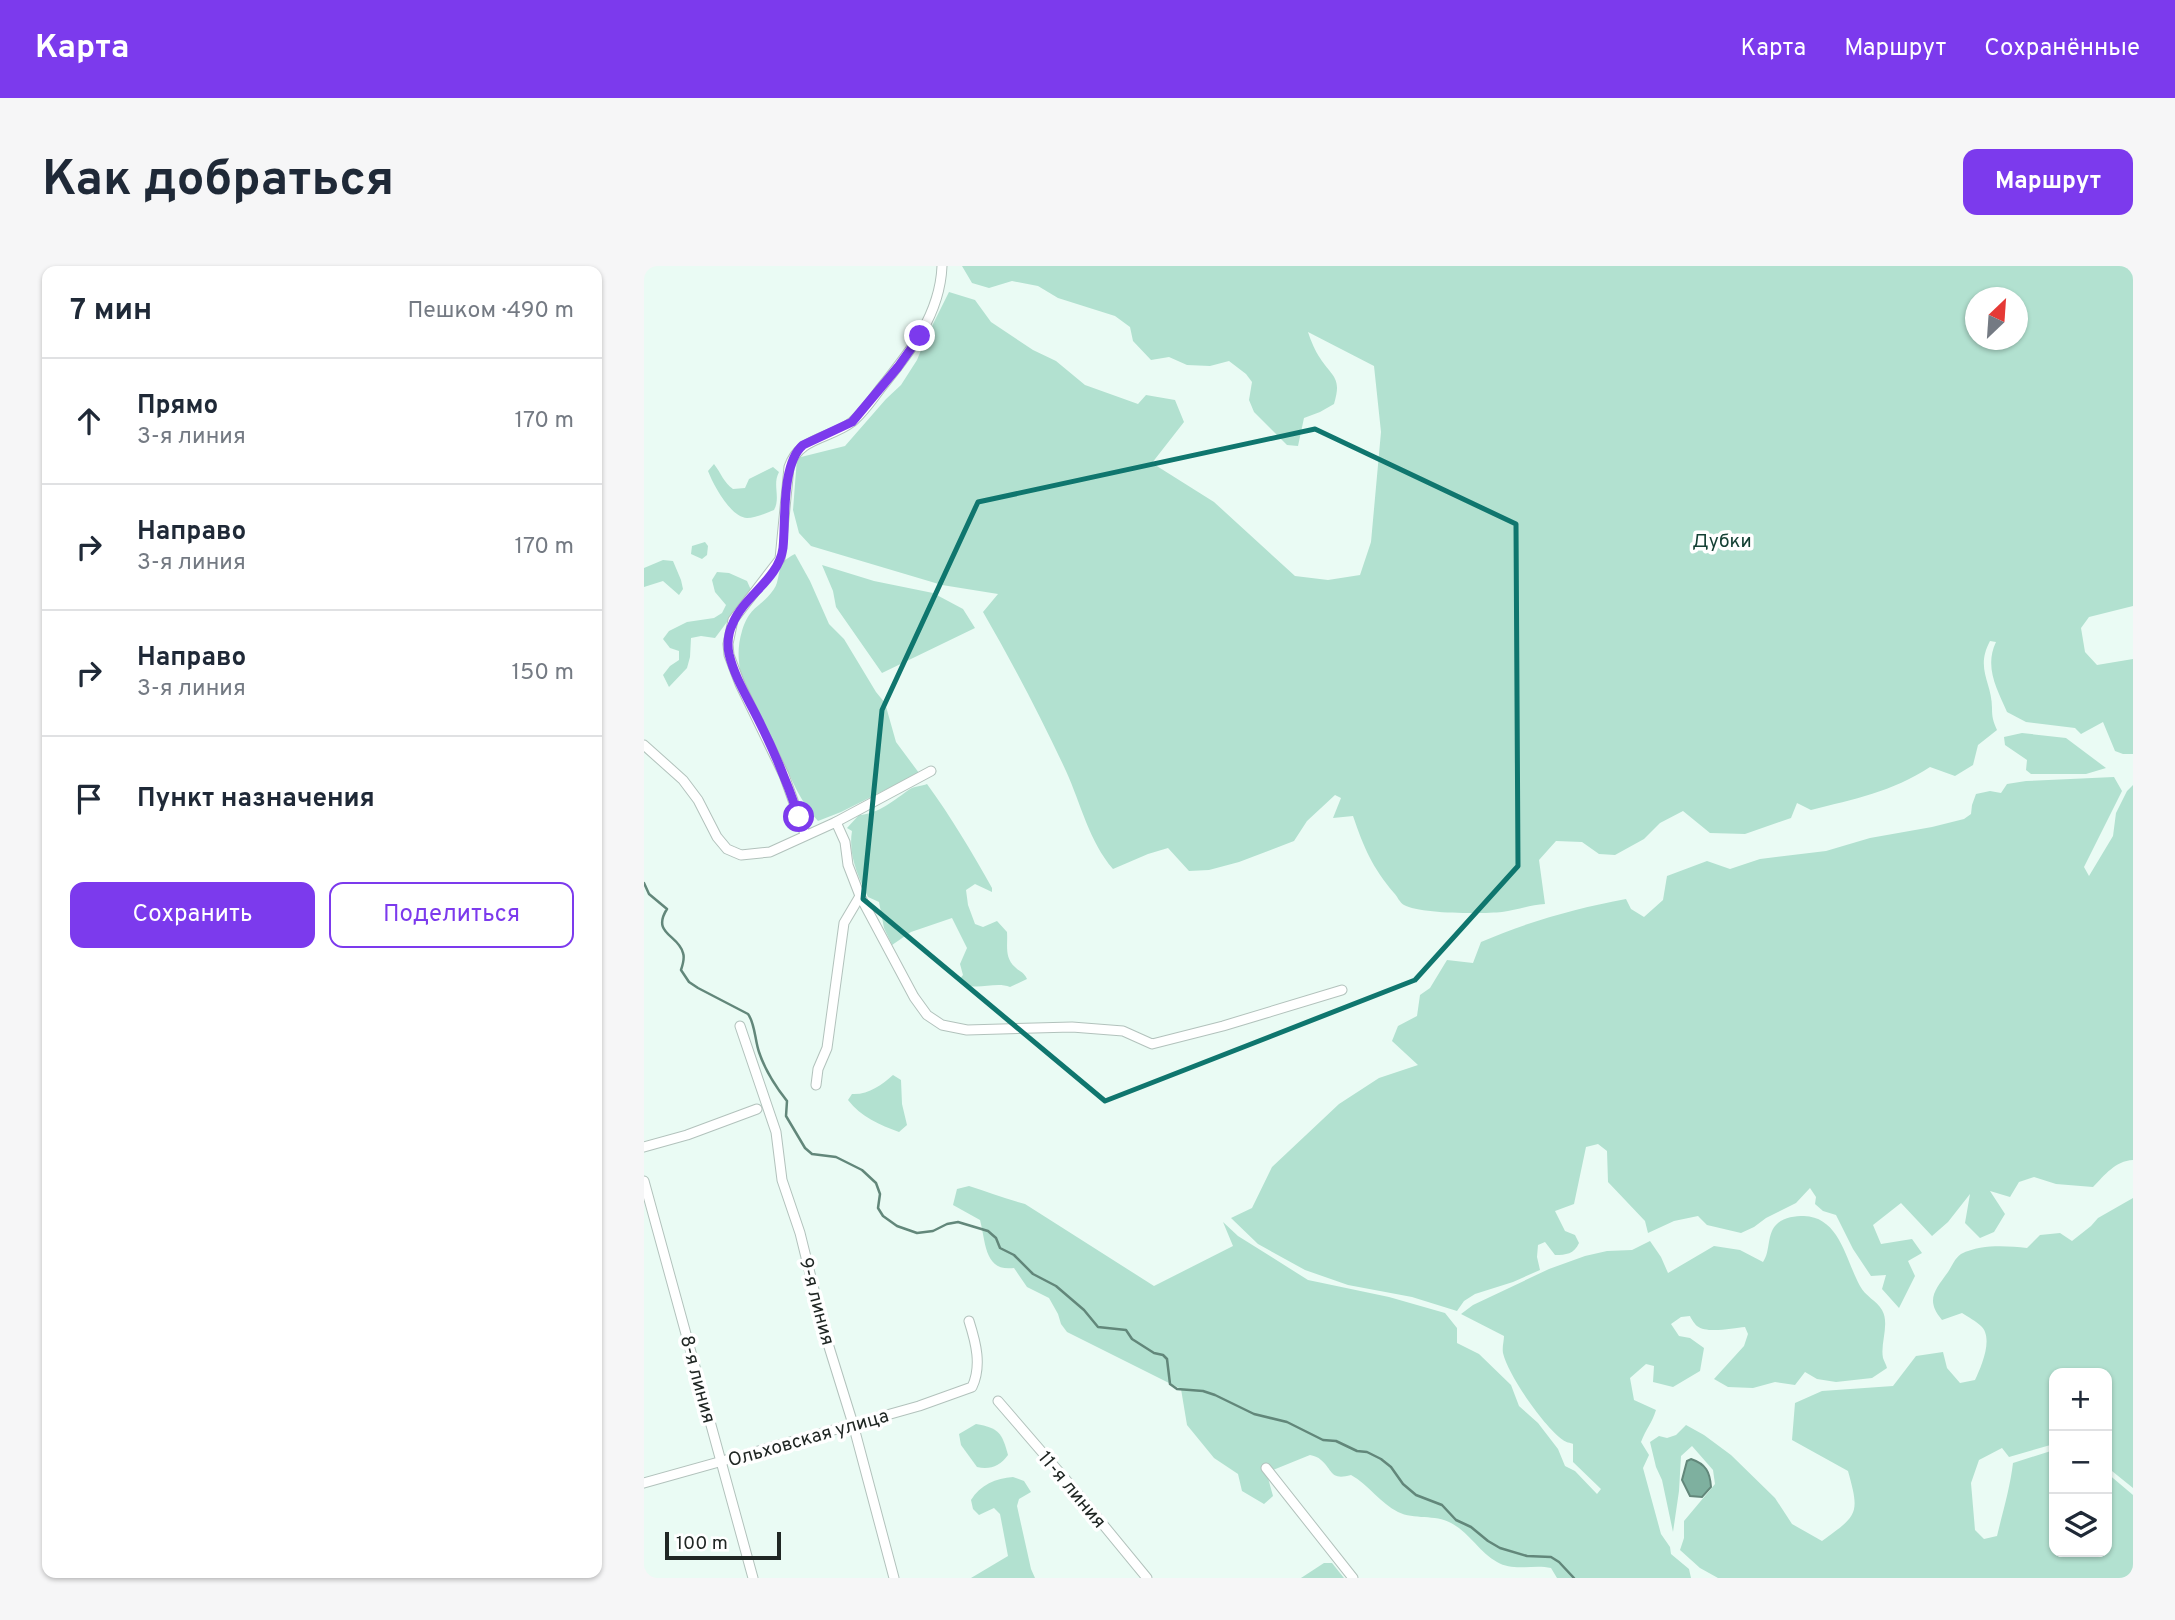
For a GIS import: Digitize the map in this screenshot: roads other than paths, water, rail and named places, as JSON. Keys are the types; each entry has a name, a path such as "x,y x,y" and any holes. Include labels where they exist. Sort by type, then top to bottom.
{"street":[{"path":"805,834 784,775 729,655 729,633 733,620 780,559 792,459 803,445 852,422 908,355 937,302 942,266"},
{"path":"644,745 683,780 727,849 741,855 770,852 835,822 931,771"},
{"path":"835,822 845,842 848,865 860,896 914,997 927,1015 942,1025 967,1030 1072,1027 1123,1031 1152,1044 1235,1023 1342,990"},
{"path":"816,1085 818,1069 827,1048 844,923 860,896"},
{"name":"9-я линия","path":"740,1026 776,1132 782,1180 800,1233 825,1334 853,1424 894,1578"},
{"path":"644,1147 687,1135 757,1109"},
{"name":"8-я линия","path":"644,1181 753,1578"},
{"name":"Ольховская улица","path":"644,1483 919,1406 972,1387 976,1379 978,1359 968,1321"},
{"name":"11-я линия","path":"998,1401 1147,1578"},
{"path":"1266,1468 1353,1578"}],"waterway":[{"path":"644,883 649,894 667,909 662,924 667,934 681,947 684,957 681,970 689,982 748,1014 754,1027 761,1059 787,1101 786,1116 805,1148 812,1154 836,1157 862,1170 876,1183 880,1194 878,1208 883,1216 897,1226 917,1233 933,1231 958,1222 988,1231 996,1238 1000,1248 1014,1255 1033,1274 1056,1286 1084,1310 1098,1327 1126,1330 1132,1339 1154,1353 1163,1355 1167,1359 1170,1384 1177,1389 1203,1391 1254,1414 1287,1422 1323,1440 1336,1441 1357,1451 1367,1452 1391,1467 1403,1484 1416,1495 1442,1505 1456,1520 1471,1527 1488,1541 1500,1548 1527,1556 1551,1557 1574,1578"}],"park label":[{"name":"Дубки","path":"1722,540"}]}
